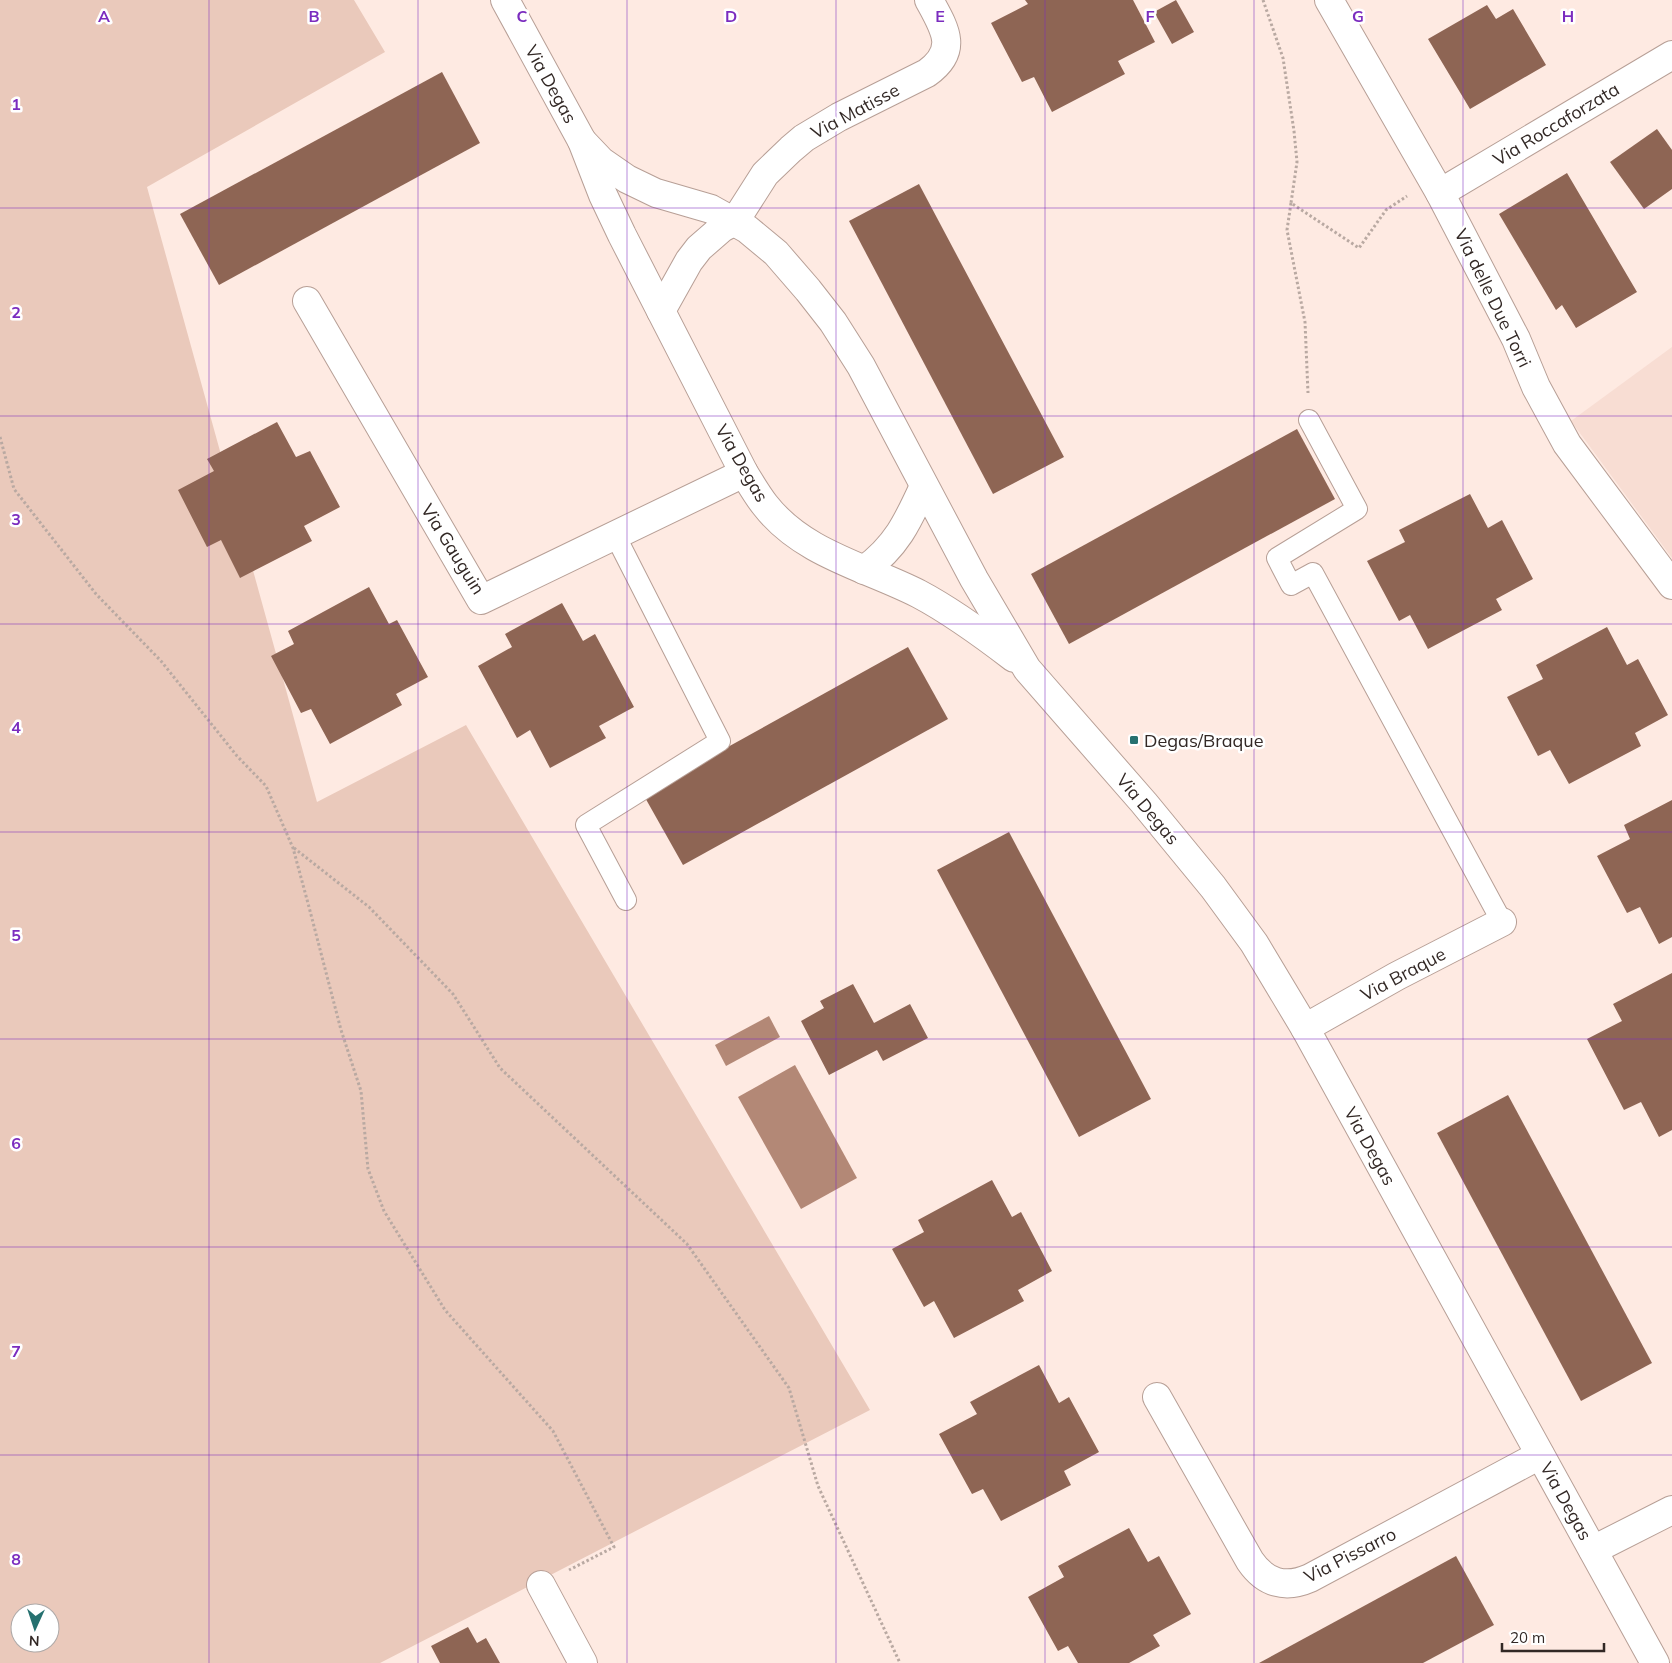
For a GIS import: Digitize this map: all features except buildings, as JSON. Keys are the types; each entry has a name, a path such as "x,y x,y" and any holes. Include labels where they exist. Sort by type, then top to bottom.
{"street":[{"name":"Via Degas","path":"505,0 582,141 614,218 744,473 765,505 796,535 819,550 932,601 976,629 1027,669"},
{"name":"Via Matisse","path":"735,221 765,174 804,138 839,117 926,74 937,66 946,52 946,33 929,0"},
{"name":"Via delle Due Torri","path":"1329,0 1436,186 1516,339 1536,387 1566,444 1672,585"},
{"name":"Via Roccaforzata","path":"1436,186 1672,55"},
{"name":"Via Degas","path":"582,141 600,161 634,183 711,209 735,221 781,258 833,322 860,366 974,579 1027,669 1144,804 1212,887 1254,943 1305,1028 1655,1663"},
{"path":"661,311 689,261 699,248 722,228 735,221"},
{"name":"Via Gauguin","path":"307,301 481,600 744,473"},
{"path":"864,570 886,552 898,538 907,524 924,486"},
{"name":"Via Braque","path":"1305,1028 1397,976 1502,922"},
{"name":"Via Pissarro","path":"1157,1397 1250,1561 1265,1578 1276,1582 1289,1583 1310,1578 1540,1454"},
{"path":"1593,1550 1672,1510"},
{"path":"541,1585 583,1663"}],"lane":[{"path":"1309,420 1358,509 1278,558 1290,584 1313,573 1502,922"},
{"path":"615,535 720,741 586,825 626,900"}],"path":[{"path":"1263,0 1283,58 1294,131 1297,162 1287,230 1305,322 1309,420"},
{"path":"1290,203 1359,248 1386,210 1436,186"},
{"path":"0,437 14,489 96,594 161,661 237,756 266,786 293,848 341,1030 361,1091 368,1169 384,1211 445,1310 553,1431 614,1547 541,1585"},
{"path":"293,848 369,907 453,994 500,1068 687,1244 789,1388 818,1486 900,1663"}],"shaded area":[{"path":"0,0 354,0 385,52 147,187 317,802 466,725 870,1410 380,1663 0,1663"},
{"path":"1672,347 1672,558 1571,421"},
{"path":"769,1016 780,1037 726,1066 715,1045"},
{"path":"795,1065 857,1178 801,1209 738,1097"}],"place":[{"name":"Degas/Braque","path":"1134,740"}]}
